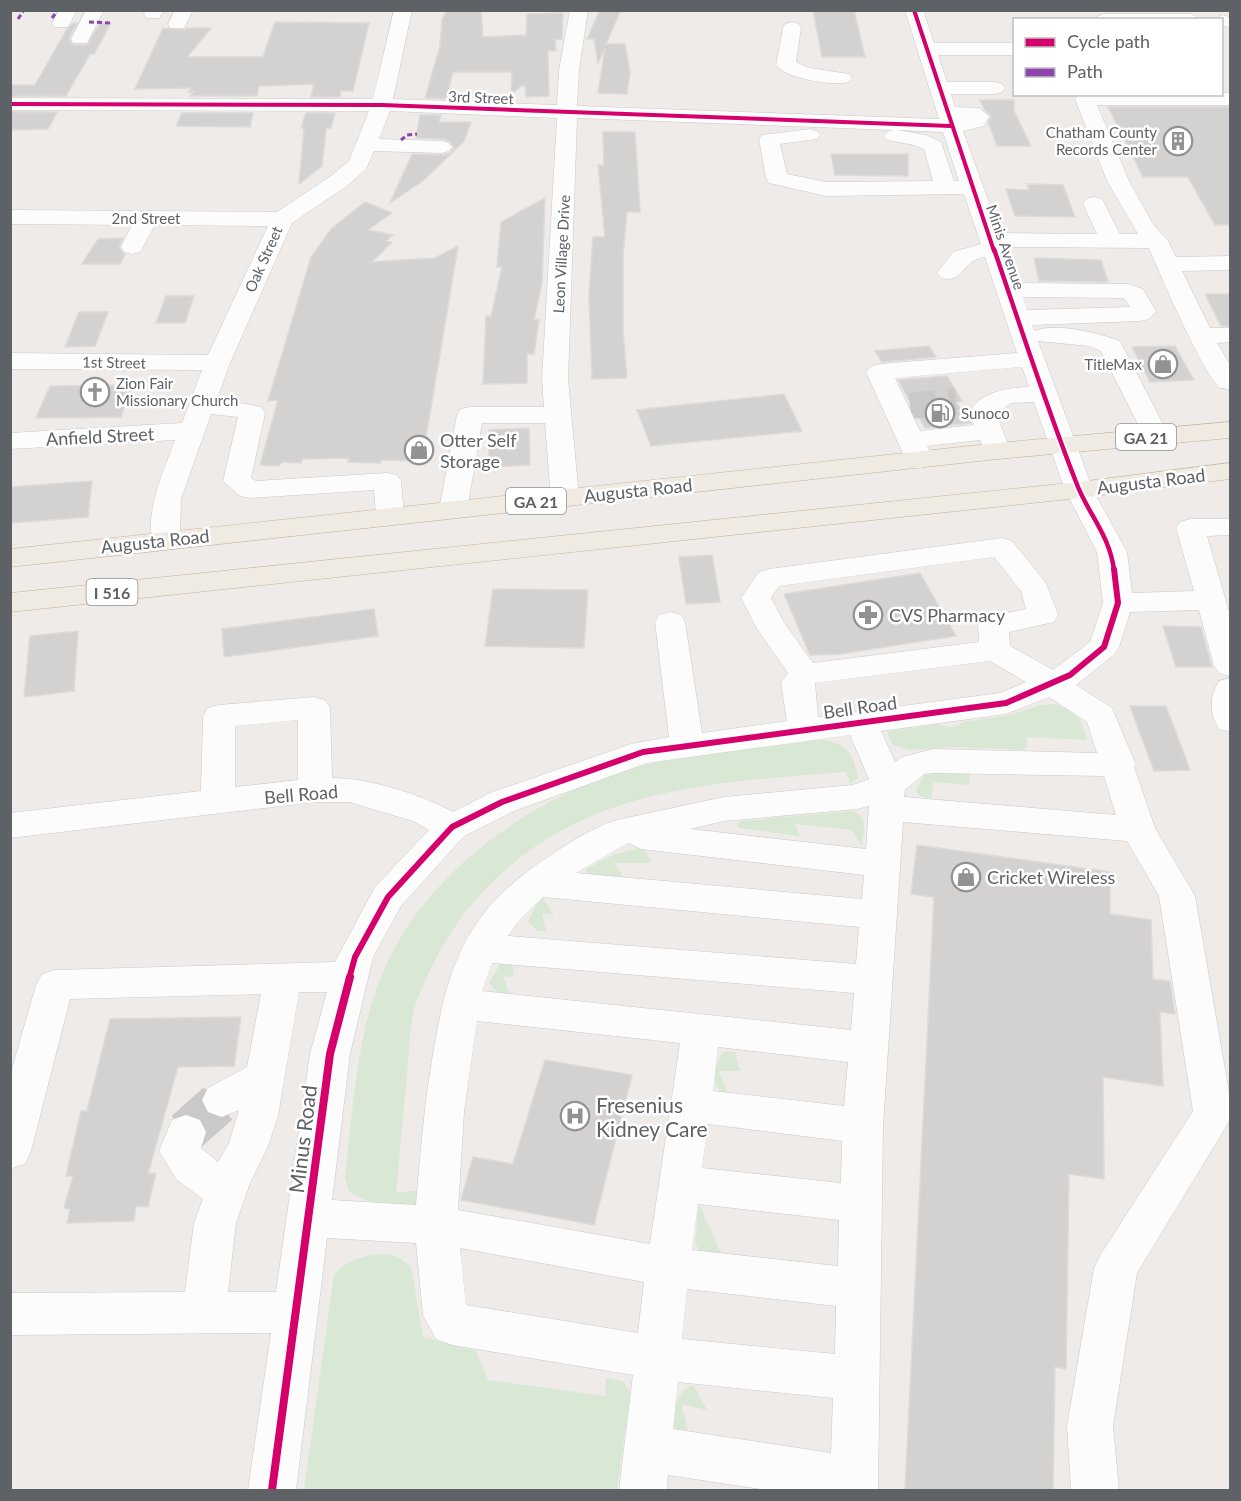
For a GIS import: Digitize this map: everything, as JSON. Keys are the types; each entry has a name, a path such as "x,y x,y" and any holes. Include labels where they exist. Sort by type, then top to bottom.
{"highway":[{"name":"Augusta Road","path":"10,558 565,498 910,426 978,422 1062,445 1230,430"},
{"name":"Augusta Road","path":"213,581 1080,490 1230,471"},
{"name":"I 516","path":"10,603 213,581"},
{"path":"10,614 213,581"}],"street":[{"path":"80,39 95,10"},
{"name":"Oak Street","path":"166,540 167,499 190,431 217,363 282,219 339,182 358,164 382,105 403,10"},
{"name":"Leon Village Drive","path":"565,498 555,379 569,70 579,10"},
{"name":"Minis Avenue","path":"914,10 972,187 1062,445 1080,490"},
{"path":"792,28 786,65 805,73 842,73 849,123"},
{"path":"930,57 1013,49"},
{"path":"930,57 990,66"},
{"path":"940,88 995,88"},
{"name":"3rd Street","path":"10,104 235,96 382,105 849,123 950,121"},
{"path":"1228,378 1201,336 1156,241 1144,227 1118,181 1085,97 1230,99"},
{"path":"945,187 934,146 919,139 872,134 794,135 769,140 777,178 799,184 826,189 972,187"},
{"path":"367,142 416,141"},
{"path":"367,142 442,147"},
{"path":"1094,204 1112,241"},
{"path":"132,247 147,218"},
{"name":"2nd Street","path":"14,222 147,218 282,219"},
{"path":"949,273 953,262 962,256 994,245 1156,241"},
{"path":"1167,264 1230,263"},
{"path":"910,426 879,372 991,363 1026,338 1140,314 1144,311 1135,294 1128,291 1009,290"},
{"path":"1026,338 1048,335 1093,339 1112,346 1156,436"},
{"path":"1201,336 1230,335"},
{"name":"1st Street","path":"10,361 217,363"},
{"path":"991,363 1005,396"},
{"path":"978,422 1005,396 1045,394"},
{"path":"200,406 228,407 252,413 237,481 250,489 387,481 390,516"},
{"path":"453,510 470,415 558,415"},
{"name":"Anfield Street","path":"10,441 190,431"},
{"name":"Bell Road","path":"10,826 315,790 349,790 425,812 452,827 502,802 563,778 643,752 1006,703 1070,675 1104,646 1118,603 1112,552 1080,490"},
{"path":"1229,656 1210,600 1190,528 1230,527"},
{"path":"805,674 771,627 756,598 769,578 1002,547 1035,590 1043,615 993,625 995,652"},
{"path":"1118,603 1210,600"},
{"path":"670,622 687,746"},
{"path":"804,730 797,683 805,674 995,652 1051,683 1101,716 1119,765 1138,829 1177,896 1214,1113 1116,1268 1090,1426 1095,1491"},
{"path":"1230,689 1226,707 1230,721"},
{"path":"218,802 219,716 314,708 315,790"},
{"path":"701,1030 668,1267 646,1470 854,1485 863,1126 887,796 861,722"},
{"path":"887,796 914,765 933,761 1119,765"},
{"path":"856,1378 658,1358 452,1324 444,1315 436,1225 444,1112 460,1004 468,975 480,948 504,913 535,883 575,856 617,833 724,809 887,796 1138,829"},
{"name":"Minus Road","path":"272,1491 330,1054 355,957 388,897 452,827"},
{"path":"617,833 883,864"},
{"path":"535,883 880,915"},
{"path":"480,948 875,980"},
{"path":"10,1151 55,985 350,976"},
{"path":"204,1312 216,1223 226,1192 248,1146 258,1116 283,978"},
{"path":"460,1004 870,1048"},
{"path":"222,1100 265,1077"},
{"path":"692,1105 863,1126"},
{"path":"186,1132 180,1151 191,1166 226,1192"},
{"path":"679,1184 861,1204"},
{"path":"308,1218 436,1225 668,1267 858,1288"},
{"path":"10,1314 296,1312"}],"green space":[{"path":"1055,704 1069,710 1077,717 1088,740 1027,737 1027,747 1022,750 954,747 909,750 893,745 888,735 889,731 939,724 951,727 963,722 1011,715 1041,705"},
{"path":"820,739 837,743 847,750 854,761 858,778 850,783 846,772 790,776 685,789 635,801 587,818 542,842 500,875 461,918 447,939 426,978 413,1015 396,1192 420,1191 422,1204 415,1208 364,1200 349,1191 345,1177 353,1099 361,1047 374,996 383,972 403,934 429,898 459,866 494,837 532,812 572,791 613,775 654,763 695,755"},
{"path":"970,769 969,785 934,782 931,799 920,796 916,790 925,774"},
{"path":"853,811 863,821 862,846 852,830 795,824 800,836 739,828 737,824 740,821"},
{"path":"643,847 652,863 615,863 623,877 587,876 586,869 615,854"},
{"path":"543,898 553,914 542,914 546,931 538,931 528,922 538,900"},
{"path":"511,957 514,977 503,976 510,995 496,991 489,983 503,959"},
{"path":"726,1051 735,1052 740,1071 719,1071 728,1094 721,1091 715,1084 719,1058"},
{"path":"699,1204 721,1253 714,1256 700,1252 695,1243"},
{"path":"383,1254 396,1256 411,1266 423,1337 476,1351 488,1380 605,1396 606,1378 623,1381 630,1393 617,1490 304,1490 334,1274 356,1259"},
{"path":"693,1385 707,1410 681,1404 690,1438 676,1434 673,1420 675,1405 681,1393"}],"building":[{"path":"447,10 481,10 483,37 526,35 527,14 563,13 562,39 555,40 556,51 548,51 549,96 526,97 525,86 521,86 511,95 512,72 453,72 446,99 425,98 440,46 442,20"},
{"path":"600,10 621,10 606,44 625,44 630,72 627,94 598,93 605,48 598,63 594,39 587,39"},
{"path":"813,10 854,10 865,57 822,57"},
{"path":"275,22 369,23 353,91 341,91 340,97 311,97 314,84 259,86 257,96 190,96 193,92 188,92 191,88 135,89 163,28 184,30 211,28 187,57 263,57"},
{"path":"73,23 77,23 69,38 73,45 87,45 100,23 111,23 66,96 10,96 10,85 35,85 67,29"},
{"path":"980,100 1014,100 1014,111 1031,146 997,146 988,122 991,116 984,109"},
{"name":"Chatham County Records Center","path":"1108,107 1230,107 1230,225 1215,225 1188,177 1143,177"},
{"path":"10,112 57,112 48,129 10,130"},
{"path":"182,113 253,113 250,127 176,126"},
{"path":"306,113 335,113 331,128 326,128 322,166 299,184 304,128 301,128"},
{"path":"420,115 441,115 439,122 471,122 464,141 424,180 390,203 412,154 443,155 450,153 454,148 451,142 443,139 416,138"},
{"path":"603,132 635,132 640,212 627,212 623,255 623,330 627,378 592,379 589,295 593,237 605,237 598,165 604,165"},
{"path":"831,154 908,154 908,176 835,175"},
{"path":"1027,184 1063,185 1075,217 1015,216 1006,189 1029,190"},
{"path":"545,198 542,282 534,320 539,320 534,354 527,354 527,383 483,384 486,316 491,317 502,267 497,267 501,222"},
{"path":"365,202 392,213 368,230 393,235 386,241 392,242 372,262 435,258 458,246 422,461 381,460 380,463 348,462 349,458 303,459 301,463 282,462 279,466 260,465 278,400 268,401 311,257 332,228"},
{"path":"123,238 119,248 125,254 120,264 82,264 98,239"},
{"path":"1034,258 1101,260 1108,282 1039,281"},
{"path":"1205,294 1230,294 1230,326 1221,326"},
{"path":"166,296 194,296 185,323 156,323"},
{"path":"79,312 108,312 95,346 65,347"},
{"path":"929,346 936,357 882,362 875,351"},
{"name":"TitleMax","path":"1175,346 1194,380 1150,382 1132,347"},
{"path":"947,376 962,401 956,402 971,423 925,428 898,380"},
{"path":"132,385 121,417 36,418 50,386"},
{"path":"784,394 802,431 651,446 637,410"},
{"path":"529,428 530,465 489,467 489,430"},
{"path":"92,481 88,517 10,523 10,487"},
{"path":"712,555 720,602 686,604 679,557"},
{"name":"CVS Pharmacy","path":"920,573 956,636 840,654 810,655 784,594"},
{"path":"493,589 588,590 584,648 485,646"},
{"path":"374,609 378,636 224,657 222,629"},
{"path":"1163,626 1201,627 1212,667 1176,667"},
{"path":"78,631 74,691 24,697 30,636"},
{"path":"1130,706 1166,706 1190,770 1154,771"},
{"path":"917,845 1110,872 1110,914 1151,920 1153,979 1170,981 1175,1014 1160,1012 1163,1086 1103,1077 1104,1179 1069,1174 1066,1369 1055,1367 1053,1491 905,1491 934,897 911,894"},
{"path":"241,1017 234,1066 178,1067 148,1174 156,1173 148,1207 136,1206 134,1221 67,1223 70,1209 64,1208 73,1176 66,1176 81,1111 87,1111 110,1019"},
{"name":"Fresenius Kidney Care","path":"545,1060 632,1075 594,1225 461,1200 473,1157 513,1164"}],"tunnel":[{"path":"910,406 956,401"},
{"path":"186,1132 222,1100"}],"marked path":[{"path":"18,19 24,10"},
{"path":"52,18 58,10"},
{"path":"89,22 113,23"},
{"path":"401,140 407,135 417,134"}],"cycle path":[{"path":"272,1490 330,1054 355,957 388,897 452,827 502,802 643,752 1006,703 1070,675 1104,647 1118,603 1112,552 1079,490 1062,445 951,126 914,10"},
{"path":"10,104 382,105 951,126"}],"place":[{"name":"Chatham County Records Center","path":"1178,141"},
{"name":"TitleMax","path":"1163,364"},
{"name":"Zion Fair Missionary Church","path":"95,392"},
{"name":"Sunoco","path":"940,413"},
{"name":"Otter Self Storage","path":"419,450"},
{"name":"CVS Pharmacy","path":"868,615"},
{"name":"Cricket Wireless","path":"966,877"},
{"name":"Fresenius Kidney Care","path":"575,1116"}]}
